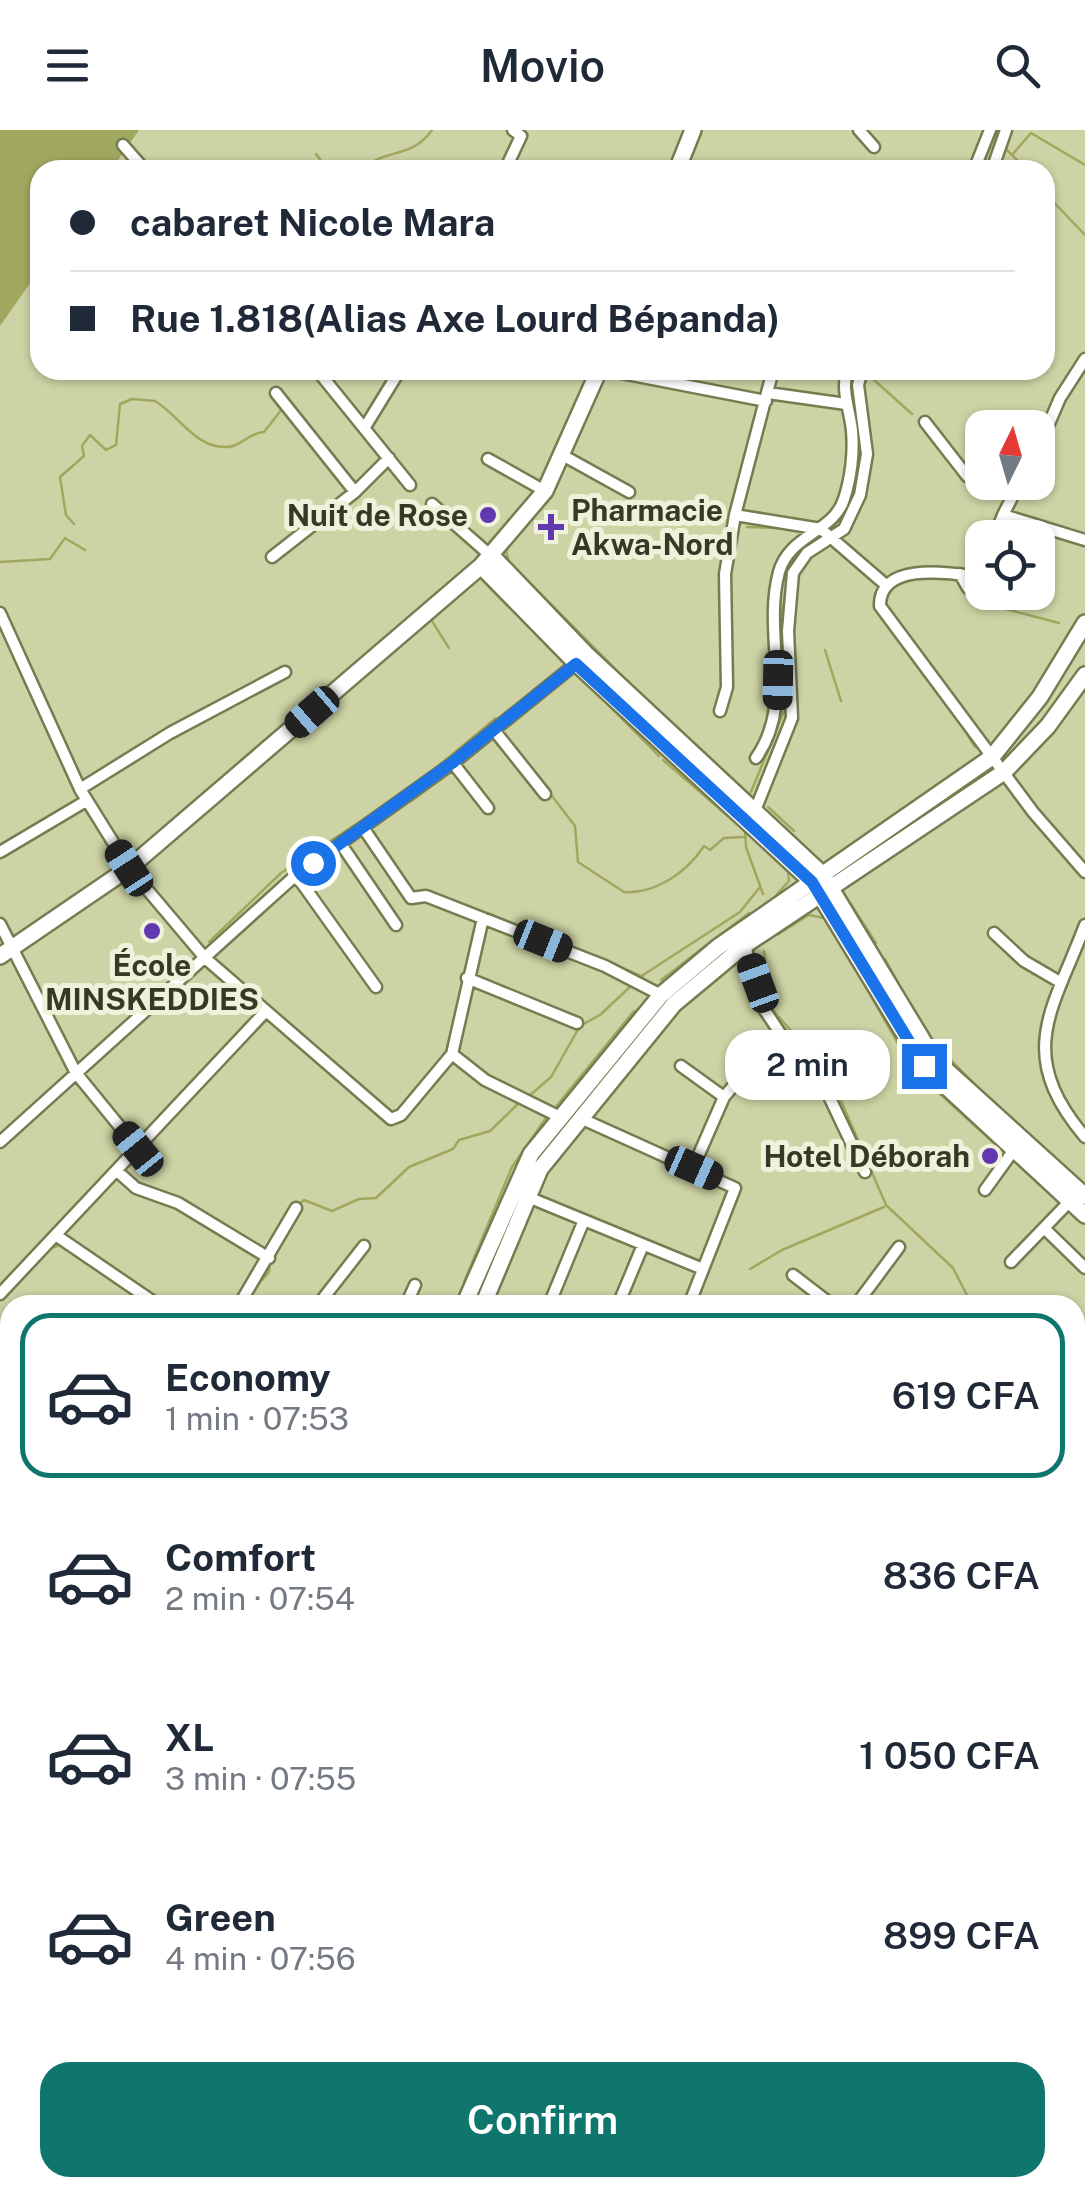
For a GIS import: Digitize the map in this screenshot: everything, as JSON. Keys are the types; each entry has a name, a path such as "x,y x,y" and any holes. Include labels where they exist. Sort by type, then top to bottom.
{"main road":[{"path":"681,160 693,130"},
{"path":"6,953 129,868 486,561 545,491 598,380"},
{"path":"486,561 581,659 798,868 822,885 833,916 924,1066 1012,1151 1077,1199"},
{"path":"822,885 992,757 1040,697 1085,624"},
{"path":"581,659 756,808 822,885 934,1059 1077,1199 1085,1215"},
{"path":"486,1295 531,1154 554,1113 661,995 695,964 1004,772 1083,683"},
{"path":"469,1295 520,1193 674,1004 794,904 798,868"},
{"path":"794,904 833,916"}],"street":[{"path":"510,160 521,136 513,130"},
{"path":"859,130 874,147"},
{"path":"978,160 990,130"},
{"path":"996,160 1006,130"},
{"path":"123,145 136,160"},
{"path":"1055,410 1085,359"},
{"path":"325,380 410,485"},
{"path":"365,427 394,380"},
{"path":"663,380 767,397 846,404"},
{"path":"720,711 727,687 725,574 771,380"},
{"path":"756,808 792,718 788,631 793,573 826,532 843,503 852,450 847,380"},
{"path":"756,758 771,731 778,700 773,621 779,573 792,548 855,512 865,470 867,430 859,380"},
{"path":"276,393 355,492"},
{"path":"925,422 965,472"},
{"path":"564,456 630,492"},
{"path":"272,556 355,492 390,458"},
{"path":"488,459 545,491"},
{"path":"1000,520 1009,500"},
{"path":"432,504 486,561"},
{"path":"736,515 826,532 888,586"},
{"path":"1002,515 1085,540"},
{"path":"965,574 916,574 888,586 880,606 992,757 1085,872"},
{"path":"960,574 965,583"},
{"path":"0,612 83,795 129,868 205,958 391,1119 401,1115 452,1054 483,918"},
{"path":"0,1142 296,875 452,763 581,659"},
{"path":"0,852 170,733 285,672"},
{"path":"494,730 545,794"},
{"path":"452,763 488,808"},
{"path":"364,829 411,898 426,896 483,918 629,976 661,995"},
{"path":"341,844 396,925"},
{"path":"296,875 376,987"},
{"path":"0,924 6,953 76,1073 138,1149"},
{"path":"1085,924 1044,1033 1048,1072 1070,1120 1085,1137"},
{"path":"994,933 1024,961 1060,982"},
{"path":"745,945 766,1015 818,1072 865,1172"},
{"path":"467,978 576,1023"},
{"path":"0,1294 265,1012"},
{"path":"452,1054 484,1080 554,1113"},
{"path":"681,1066 724,1097"},
{"path":"694,1168 724,1097 745,1072"},
{"path":"580,1118 735,1188 693,1295"},
{"path":"986,1190 1012,1151"},
{"path":"117,1172 136,1188 178,1203 269,1258"},
{"path":"520,1193 702,1270"},
{"path":"1011,1262 1077,1199"},
{"path":"245,1295 296,1208"},
{"path":"553,1295 584,1220"},
{"path":"1044,1228 1085,1268"},
{"path":"57,1236 143,1295"},
{"path":"622,1295 643,1244"},
{"path":"326,1295 364,1246"},
{"path":"863,1295 899,1247"},
{"path":"792,1275 819,1295"},
{"path":"410,1295 415,1285"}],"shaded area":[{"path":"0,130 139,130 118,160 30,160 30,283 0,326"}],"waterway":[{"path":"376,160 415,146 432,130"},
{"path":"985,160 997,130"},
{"path":"1012,155 1031,133 1085,165"},
{"path":"1003,146 1017,160"},
{"path":"316,154 320,160"},
{"path":"1055,204 1085,235"},
{"path":"853,380 856,411"},
{"path":"874,380 912,414"},
{"path":"74,524 66,515 60,477 84,456 82,446 90,435 106,450 116,445 120,404 132,399 155,401 206,443 228,447 264,432 282,409"},
{"path":"839,517 850,502 860,439"},
{"path":"949,444 965,466"},
{"path":"747,527 777,528"},
{"path":"0,562 50,559 65,538 85,550"},
{"path":"840,538 854,549"},
{"path":"513,540 506,551 509,562 634,688"},
{"path":"785,672 780,624 792,557"},
{"path":"1009,610 1059,623"},
{"path":"430,618 449,648"},
{"path":"825,650 841,701"},
{"path":"591,687 659,756"},
{"path":"751,792 784,711 786,695"},
{"path":"420,781 496,718"},
{"path":"960,722 975,747"},
{"path":"663,760 729,817"},
{"path":"411,801 450,772"},
{"path":"549,792 575,826 578,862 624,892 648,889 670,880 704,846 710,850 724,838 744,837"},
{"path":"209,942 281,873 389,803"},
{"path":"768,807 794,831"},
{"path":"88,814 108,843"},
{"path":"745,829 746,847 763,894"},
{"path":"777,894 789,881 788,871"},
{"path":"637,979 740,912 760,887"},
{"path":"843,892 876,943"},
{"path":"487,913 601,959"},
{"path":"661,980 749,913"},
{"path":"777,935 809,915 824,918 833,931"},
{"path":"764,951 771,1008 830,1075 886,1205 953,1268 967,1295"},
{"path":"848,955 897,1042 925,1081"},
{"path":"885,959 911,1007"},
{"path":"609,962 643,977"},
{"path":"18,969 28,990"},
{"path":"528,1097 551,1077 580,1026 600,1015 632,985"},
{"path":"31,996 36,1006"},
{"path":"554,1109 634,1011"},
{"path":"930,1038 977,1087"},
{"path":"928,1083 1007,1155"},
{"path":"980,1090 1085,1185"},
{"path":"297,1206 304,1200 332,1211 359,1199 376,1198 409,1167 453,1149 459,1140 490,1131 521,1101"},
{"path":"464,1282 512,1167 548,1115"},
{"path":"1012,1159 1061,1204"},
{"path":"750,1269 782,1250 884,1207"},
{"path":"1069,1211 1079,1220"},
{"path":"40,1244 50,1233"},
{"path":"51,1248 60,1245 135,1295"},
{"path":"255,1288 269,1272 270,1262"},
{"path":"149,1293 153,1295"}],"place":[{"name":"Nuit de Rose","path":"488,515"},
{"name":"Pharmacie Akwa-Nord","path":"551,527"},
{"name":"École MINSKEDDIES","path":"152,931"},
{"name":"Hotel Déborah","path":"990,1156"}],"route":[{"path":"313,863 452,763 576,664 812,882 924,1066"}]}
